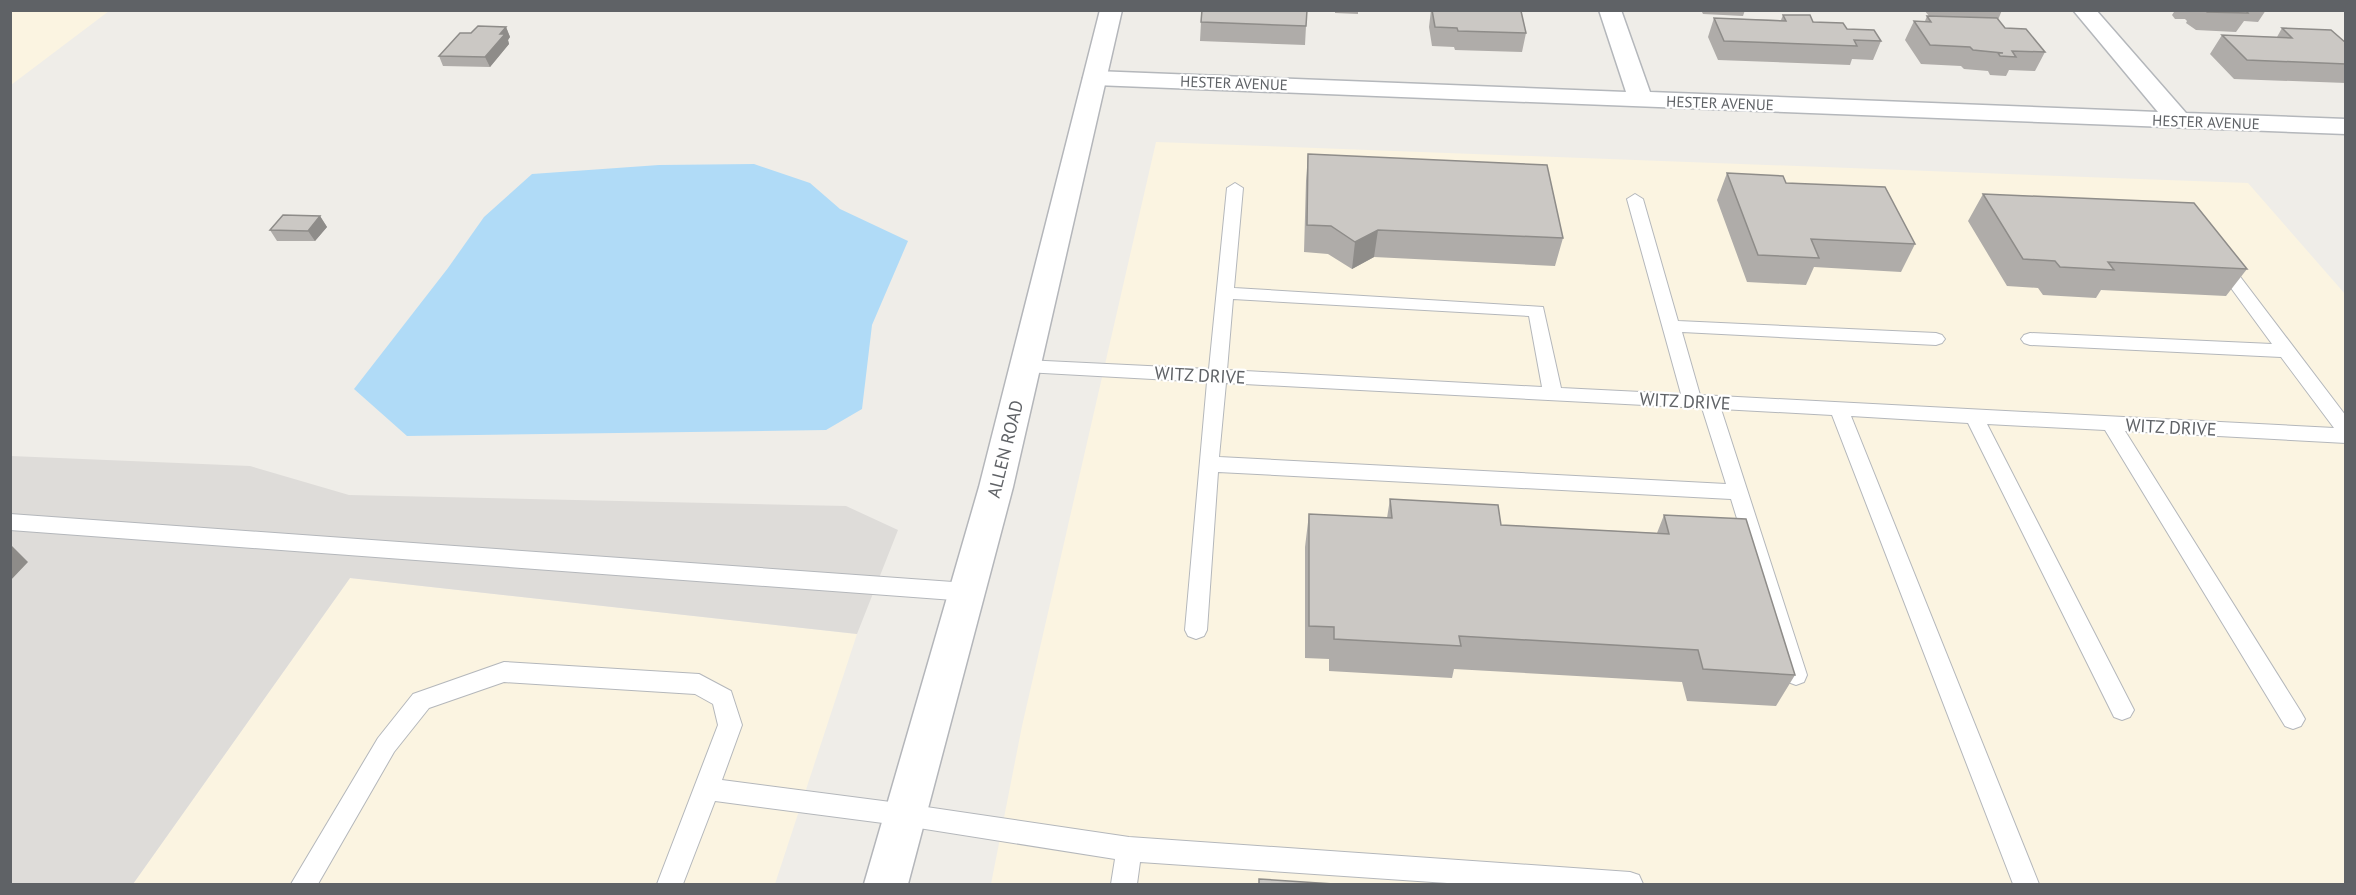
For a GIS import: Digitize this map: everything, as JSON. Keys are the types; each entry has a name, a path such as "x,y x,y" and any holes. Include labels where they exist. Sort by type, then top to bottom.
{"street":[{"name":"ALLEN ROAD","path":"886,885 967,592 1025,366 1111,10"},
{"path":"1610,10 1641,100"},
{"path":"2084,10 2179,121"},
{"name":"HESTER AVENUE","path":"1095,78 2346,127"}],"lane":[{"path":"1196,630 1216,376 1235,188"},
{"path":"1635,199 1671,326 1738,492 1796,675"},
{"path":"2210,249 2346,431"},
{"path":"1225,293 1537,310 1552,394"},
{"path":"1671,326 1936,339"},
{"path":"2030,339 2286,351"},
{"name":"WITZ DRIVE","path":"1025,366 2346,436"},
{"path":"1839,409 2026,885"},
{"path":"1974,416 2122,710"},
{"path":"2111,424 2293,719"},
{"path":"1209,464 1738,492"},
{"path":"10,522 967,592"},
{"path":"304,885 386,745 421,701 504,672 699,684 723,698 730,725 670,885"},
{"path":"707,789 906,815 1129,849 1630,885"},
{"path":"1124,885 1129,849"}],"shaded area":[{"path":"11,10 109,10 109,11 11,85"},
{"path":"1156,142 2248,183 2345,294 2345,884 991,884 1022,726"},
{"path":"11,456 250,466 349,495 846,506 898,530 857,634 350,578 133,884 11,884"},
{"path":"350,578 857,634 775,884 133,884"}],"water":[{"path":"754,164 810,183 840,209 908,241 872,325 862,409 826,430 407,436 354,389 448,268 484,217 532,174 659,165"}],"building":[{"path":"1202,10 1307,10 1306,26 1201,22"},
{"path":"1432,10 1521,11 1526,33 1458,31 1457,28 1435,27"},
{"path":"2206,10 2246,10 2248,13 2207,12"},
{"path":"1783,15 1810,15 1813,22 1843,23 1847,29 1874,30 1881,41 1854,40 1857,46 1724,41 1714,18 1786,21"},
{"path":"1927,16 1997,18 2005,28 2026,29 2045,52 2012,51 2016,57 2000,56 1998,53 2003,53 1973,50 1970,47 1930,45 1914,21 1931,22"},
{"path":"478,26 506,27 500,34 505,34 485,57 439,56 460,33 471,33"},
{"path":"2282,28 2331,30 2346,43 2346,64 2247,60 2222,35 2292,38"},
{"path":"1308,154 1547,165 1563,238 1378,230 1355,242 1331,226 1307,225"},
{"path":"1727,173 1783,176 1786,183 1885,187 1915,244 1811,239 1819,258 1758,255"},
{"path":"1983,194 2194,203 2247,269 2108,262 2114,270 2060,267 2055,261 2023,259"},
{"path":"283,215 320,216 308,231 270,230"},
{"path":"1390,499 1498,505 1501,525 1669,534 1664,515 1746,519 1795,675 1703,669 1698,650 1459,636 1461,646 1334,639 1334,627 1309,626 1309,514 1392,518"},
{"path":"1259,879 1349,885 1259,885"}]}
